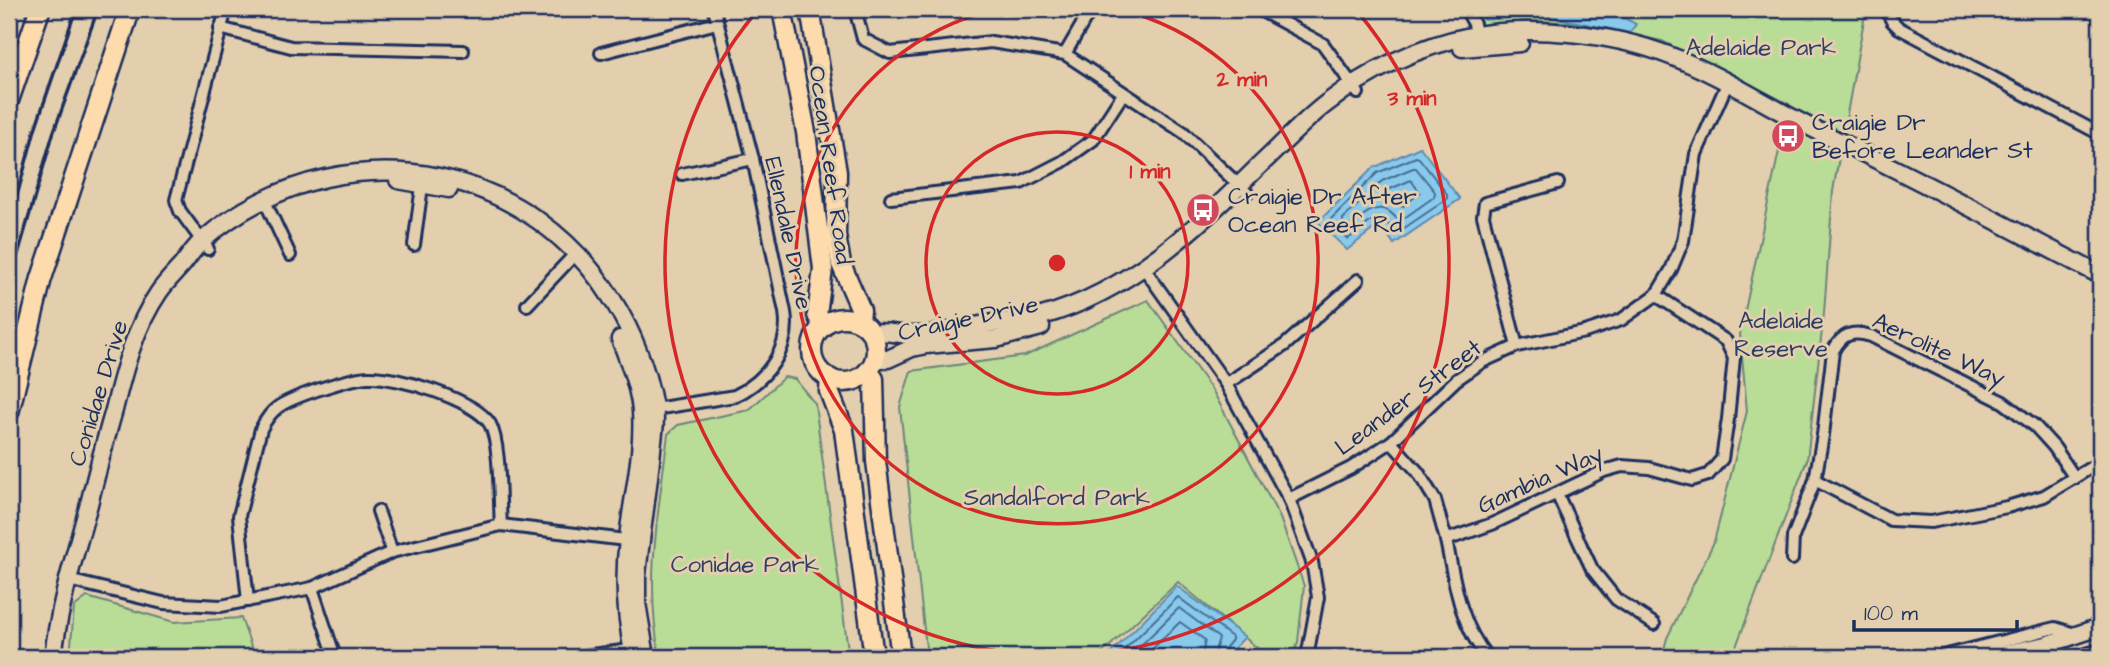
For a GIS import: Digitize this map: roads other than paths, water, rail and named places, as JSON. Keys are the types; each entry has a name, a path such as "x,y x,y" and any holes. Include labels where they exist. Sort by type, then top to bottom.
{"highway":[{"path":"9,99 40,9"},
{"path":"9,411 33,306 130,9"},
{"path":"93,117 144,9"}],"main road":[{"name":"Ocean Reef Road","path":"782,9 808,146 823,269 817,314 822,327"},
{"name":"Ocean Reef Road","path":"810,9 837,172 836,236 841,264 861,310 865,328"},
{"name":"Craigie Drive","path":"865,328 895,334 953,332 992,323 1023,321 1044,316 1098,295 1175,255 1243,189 1355,89 1472,41 1580,44 1627,52 1660,62 1725,89 2100,275"},
{"name":"Craigie Drive","path":"1725,89 2100,285"},
{"name":"Conidae Drive","path":"53,657 128,354 159,293 205,245 266,204 312,181 344,174 374,172 478,188 512,204 542,223 572,257 598,278 616,306 639,356 648,410 634,541 639,653"},
{"name":"Craigie Drive","path":"872,365 912,348 996,339 1055,322 1092,309 1147,271"},
{"path":"872,365 850,381 830,378 819,368 813,354 814,339 822,327 841,318 865,328 876,348 872,365 876,461 901,657"},
{"path":"830,378 829,391 844,430 874,657"},
{"name":"Conidae Drive","path":"61,657 72,581"},
{"path":"1989,657 2023,653 2100,627"}],"street":[{"path":"205,245 180,211 176,200 226,9"},
{"name":"Ellendale Drive","path":"648,410 735,396 771,369 786,331 785,312 753,159 714,9"},
{"path":"855,9 863,39 890,53 991,42 1065,54 1183,132 1243,189"},
{"path":"1065,54 1091,9"},
{"path":"1258,9 1323,44 1355,89"},
{"path":"1465,9 1472,41"},
{"path":"1886,9 1899,28 2100,134"},
{"path":"601,53 718,23"},
{"path":"220,28 291,47 463,51"},
{"name":"Leander Street","path":"1289,499 1351,468 1391,442 1456,380 1482,362 1517,346 1585,332 1621,320 1656,295 1671,270 1683,241 1696,154 1725,89"},
{"path":"891,198 1021,183 1062,162 1093,140 1123,94"},
{"path":"682,174 753,159"},
{"path":"414,245 423,179"},
{"path":"1517,346 1483,216 1485,203 1558,183"},
{"path":"266,204 290,255"},
{"path":"527,305 572,257"},
{"path":"1147,271 1226,384 1289,499 1312,562 1318,597 1315,627 1307,657"},
{"path":"1226,384 1285,345 1357,281"},
{"name":"Gambia Way","path":"1446,540 1492,524 1604,471 1622,466 1649,468 1692,480 1708,475 1722,459 1734,358 1726,341 1656,295"},
{"name":"Aerolite Way","path":"1792,559 1793,537 1815,480 1824,435 1833,351 1846,334 1858,332 1871,336 2003,402 2035,426 2054,447 2075,478"},
{"path":"248,601 239,516 261,429 267,417 284,403 355,378 390,380 452,397 473,407 483,416 495,439 501,525"},
{"path":"1391,442 1418,472 1435,500 1461,611 1468,629 1487,657"},
{"path":"1815,480 1891,520 1931,522 2007,508 2044,495 2100,462"},
{"path":"1557,494 1592,569 1616,599 1654,624"},
{"path":"378,511 392,552"},
{"path":"72,581 163,603 221,606 312,588 392,552 501,525 634,541"},
{"path":"312,588 335,657"},
{"path":"1939,657 2055,628 2078,635"},
{"path":"2046,645 2061,657"},
{"path":"2076,657 2100,650"},
{"path":"576,657 639,653"}],"water":[{"path":"1481,9 1607,9 1636,24 1630,33 1543,15 1484,20"},
{"path":"1420,147 1460,199 1394,244 1380,224 1347,250 1318,222 1373,168"},
{"path":"1177,586 1245,637 1226,657 1107,657"}],"railway":[{"path":"9,225 35,129 76,9"},
{"path":"9,285 53,134 98,9"}],"place":[{"name":"Craigie Dr Before Leander St","path":"1788,136"},
{"name":"Craigie Dr After Ocean Reef Rd","path":"1203,210"}],"park label":[{"name":"Adelaide Park","path":"1761,47"},
{"name":"Adelaide Reserve","path":"1781,334"},
{"name":"Sandalford Park","path":"1057,497"},
{"name":"Conidae Park","path":"745,564"}]}
